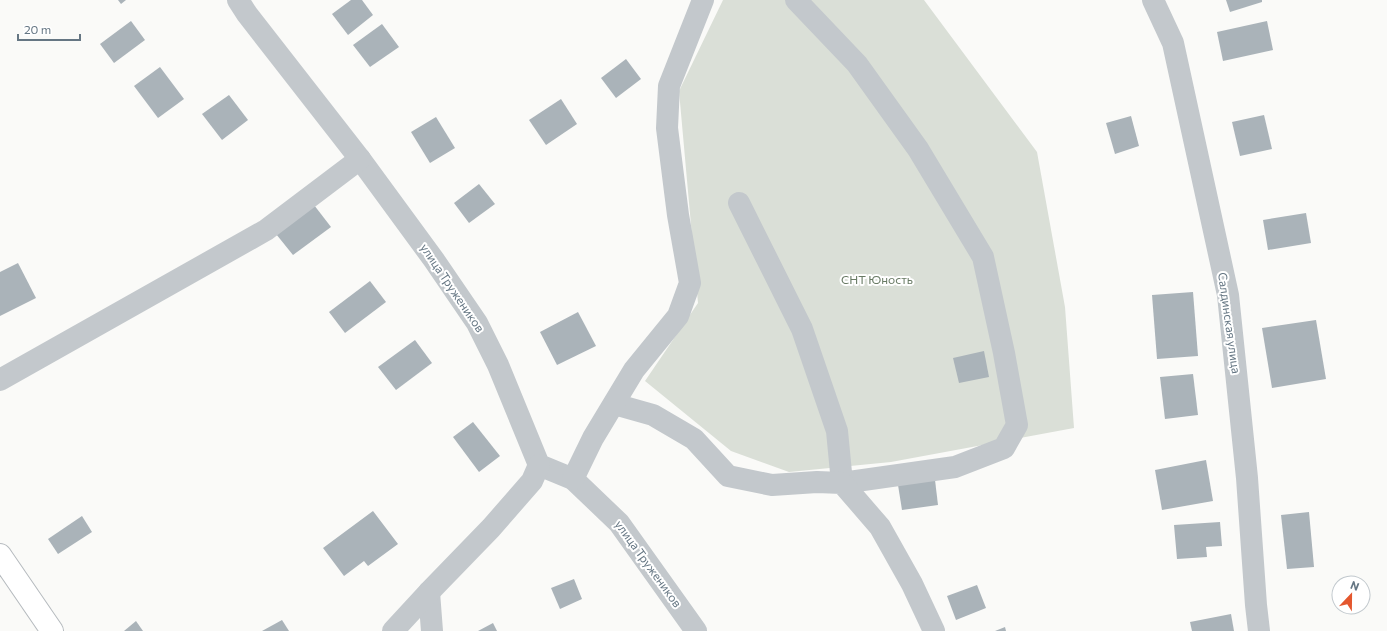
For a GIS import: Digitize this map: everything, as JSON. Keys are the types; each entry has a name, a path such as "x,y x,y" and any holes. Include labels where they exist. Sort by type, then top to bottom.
{"main road":[{"path":"0,555 52,631"}],"street":[{"name":"улица Тружеников","path":"238,0 247,14 360,159 434,260 477,324 498,365 539,464 573,479 619,523 696,631"},
{"path":"573,479 593,438 634,370 678,316 690,283 678,214 667,128 669,86 703,0"},
{"path":"614,404 653,415 694,439 728,476 772,485 817,482 842,484 955,467 1004,448 1017,425 1004,353 983,258 918,149 857,64 796,0"},
{"name":"Салдинская улица","path":"1153,0 1172,43 1228,296 1247,478 1259,631"},
{"path":"0,380 266,230 360,159"},
{"path":"739,203 802,329 837,431 842,484 880,527 912,584 934,631"},
{"path":"393,631 491,528 532,480 539,464"},
{"path":"429,592 432,631"}],"green space":[{"name":"СНТ Юность","path":"723,0 924,0 1037,152 1065,307 1074,428 891,462 789,472 731,451 645,381 698,303 679,91"}],"building":[{"path":"118,0 126,0 121,4"},
{"path":"351,0 362,0 373,15 348,35 332,14"},
{"path":"1226,0 1262,0 1262,2 1230,12"},
{"path":"131,21 145,40 114,63 100,44"},
{"path":"1267,21 1273,50 1223,61 1217,32"},
{"path":"382,24 399,47 370,67 353,45"},
{"path":"626,59 641,79 616,98 601,78"},
{"path":"160,67 184,99 158,118 134,86"},
{"path":"229,95 248,120 222,140 202,114"},
{"path":"561,99 577,124 546,145 529,120"},
{"path":"1264,115 1272,149 1240,156 1232,122"},
{"path":"1131,116 1139,146 1115,154 1106,123"},
{"path":"436,117 455,148 430,163 411,132"},
{"path":"479,184 495,204 469,223 454,203"},
{"path":"314,205 331,227 293,255 276,234"},
{"path":"1306,213 1311,243 1268,250 1263,220"},
{"path":"18,263 36,298 0,316 0,272"},
{"path":"370,281 386,302 345,333 329,312"},
{"path":"1193,292 1198,356 1157,359 1152,295"},
{"path":"578,312 596,346 557,365 540,332"},
{"path":"1316,320 1326,379 1272,388 1262,328"},
{"path":"415,340 432,363 396,390 378,367"},
{"path":"984,351 989,377 959,383 953,358"},
{"path":"1193,374 1198,415 1165,419 1160,377"},
{"path":"473,422 500,456 479,472 453,437"},
{"path":"1206,460 1213,501 1162,510 1155,470"},
{"path":"935,480 938,505 902,510 898,485"},
{"path":"373,511 398,544 368,566 364,561 344,576 323,548"},
{"path":"1309,512 1314,567 1287,569 1281,515"},
{"path":"82,516 92,532 58,554 48,539"},
{"path":"1220,522 1222,546 1206,547 1207,557 1177,559 1174,525"},
{"path":"574,579 582,599 560,609 551,588"},
{"path":"977,585 986,608 956,620 947,596"},
{"path":"1231,614 1234,631 1192,631 1190,622"},
{"path":"282,620 289,631 262,631"},
{"path":"136,621 143,631 124,631"},
{"path":"493,623 497,631 478,631"},
{"path":"1005,627 1006,631 995,631"}]}
